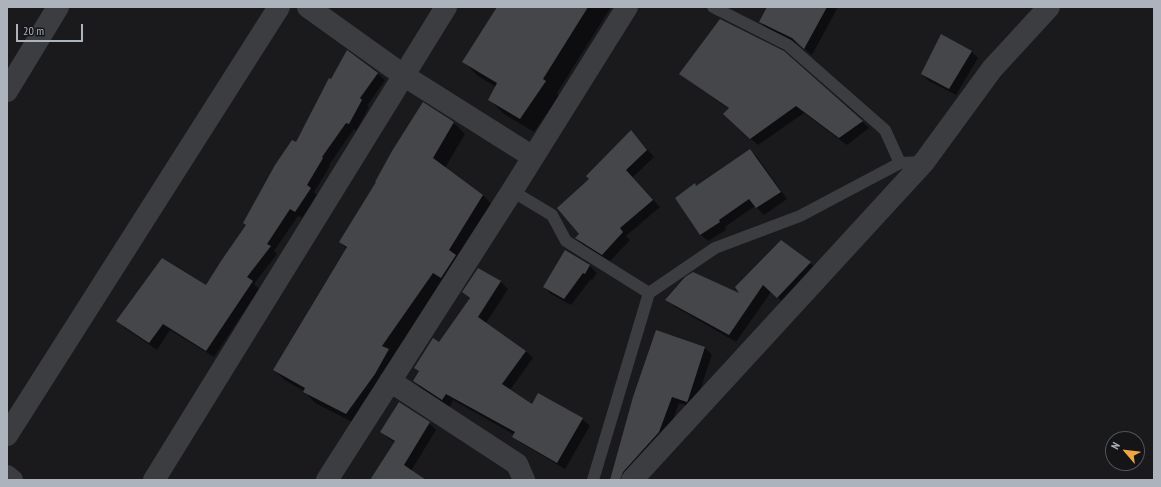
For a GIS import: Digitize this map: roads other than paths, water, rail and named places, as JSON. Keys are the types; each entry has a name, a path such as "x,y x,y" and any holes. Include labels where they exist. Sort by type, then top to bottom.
{"street":[{"path":"7,91 58,7"},
{"path":"7,435 279,7"},
{"path":"308,7 403,75 533,157"},
{"path":"154,480 446,7"},
{"path":"327,480 512,191 627,7"},
{"path":"632,480 924,162 992,69 1049,7"},
{"path":"390,381 517,464 524,480"},
{"path":"7,476 12,480"}],"lane":[{"path":"713,7 788,45 885,130 900,163"},
{"path":"593,480 649,293 715,248 800,216 900,163 924,162"},
{"path":"512,191 552,215 566,241 649,293"}]}
